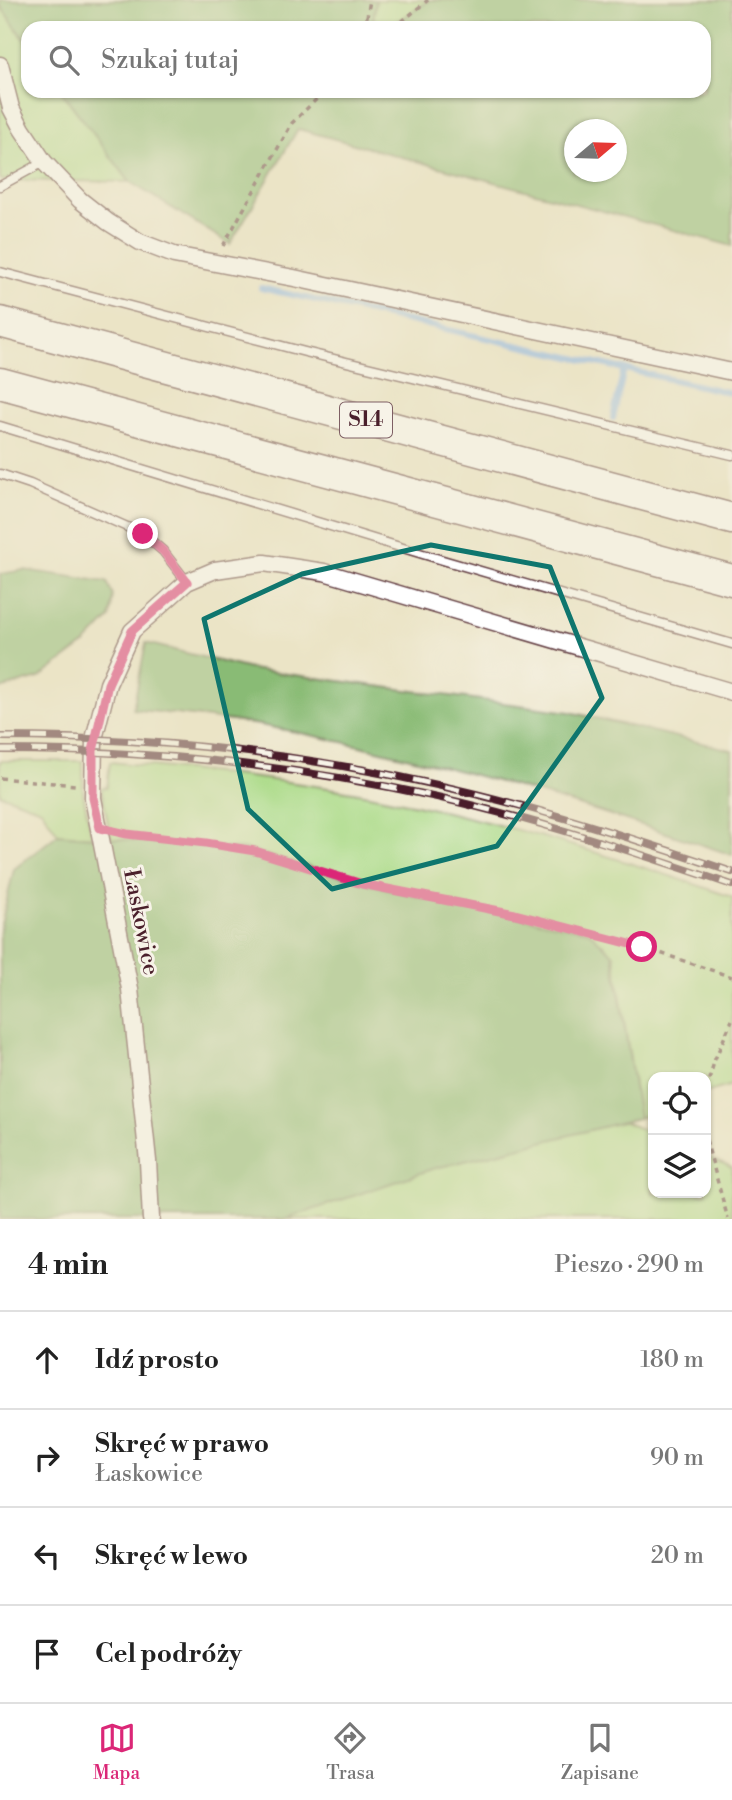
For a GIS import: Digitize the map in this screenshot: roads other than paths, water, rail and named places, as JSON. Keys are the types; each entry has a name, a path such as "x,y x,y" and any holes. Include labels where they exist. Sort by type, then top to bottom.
{"highway":[{"name":"S14","path":"0,321 732,519"},
{"path":"0,383 732,580"}],"street":[{"path":"0,65 11,108 44,162 80,200 140,242 174,255 732,372"},
{"path":"187,582 215,570 264,563 324,572 732,691"},
{"name":"Łaskowice","path":"151,1219 148,1161 130,989 92,787 94,739 108,684 132,631 187,582"}],"lane":[{"path":"0,186 44,162"},
{"path":"0,272 305,352 732,455"},
{"path":"0,426 732,644"},
{"path":"0,474 30,484 143,534 163,551 187,582"}],"waterway":[{"path":"261,288 732,393"},
{"path":"613,418 624,369"}],"railway":[{"path":"0,737 165,743 274,755 383,773 549,813 732,872"},
{"path":"0,750 165,756 329,776 437,797 549,826 732,885"}]}
